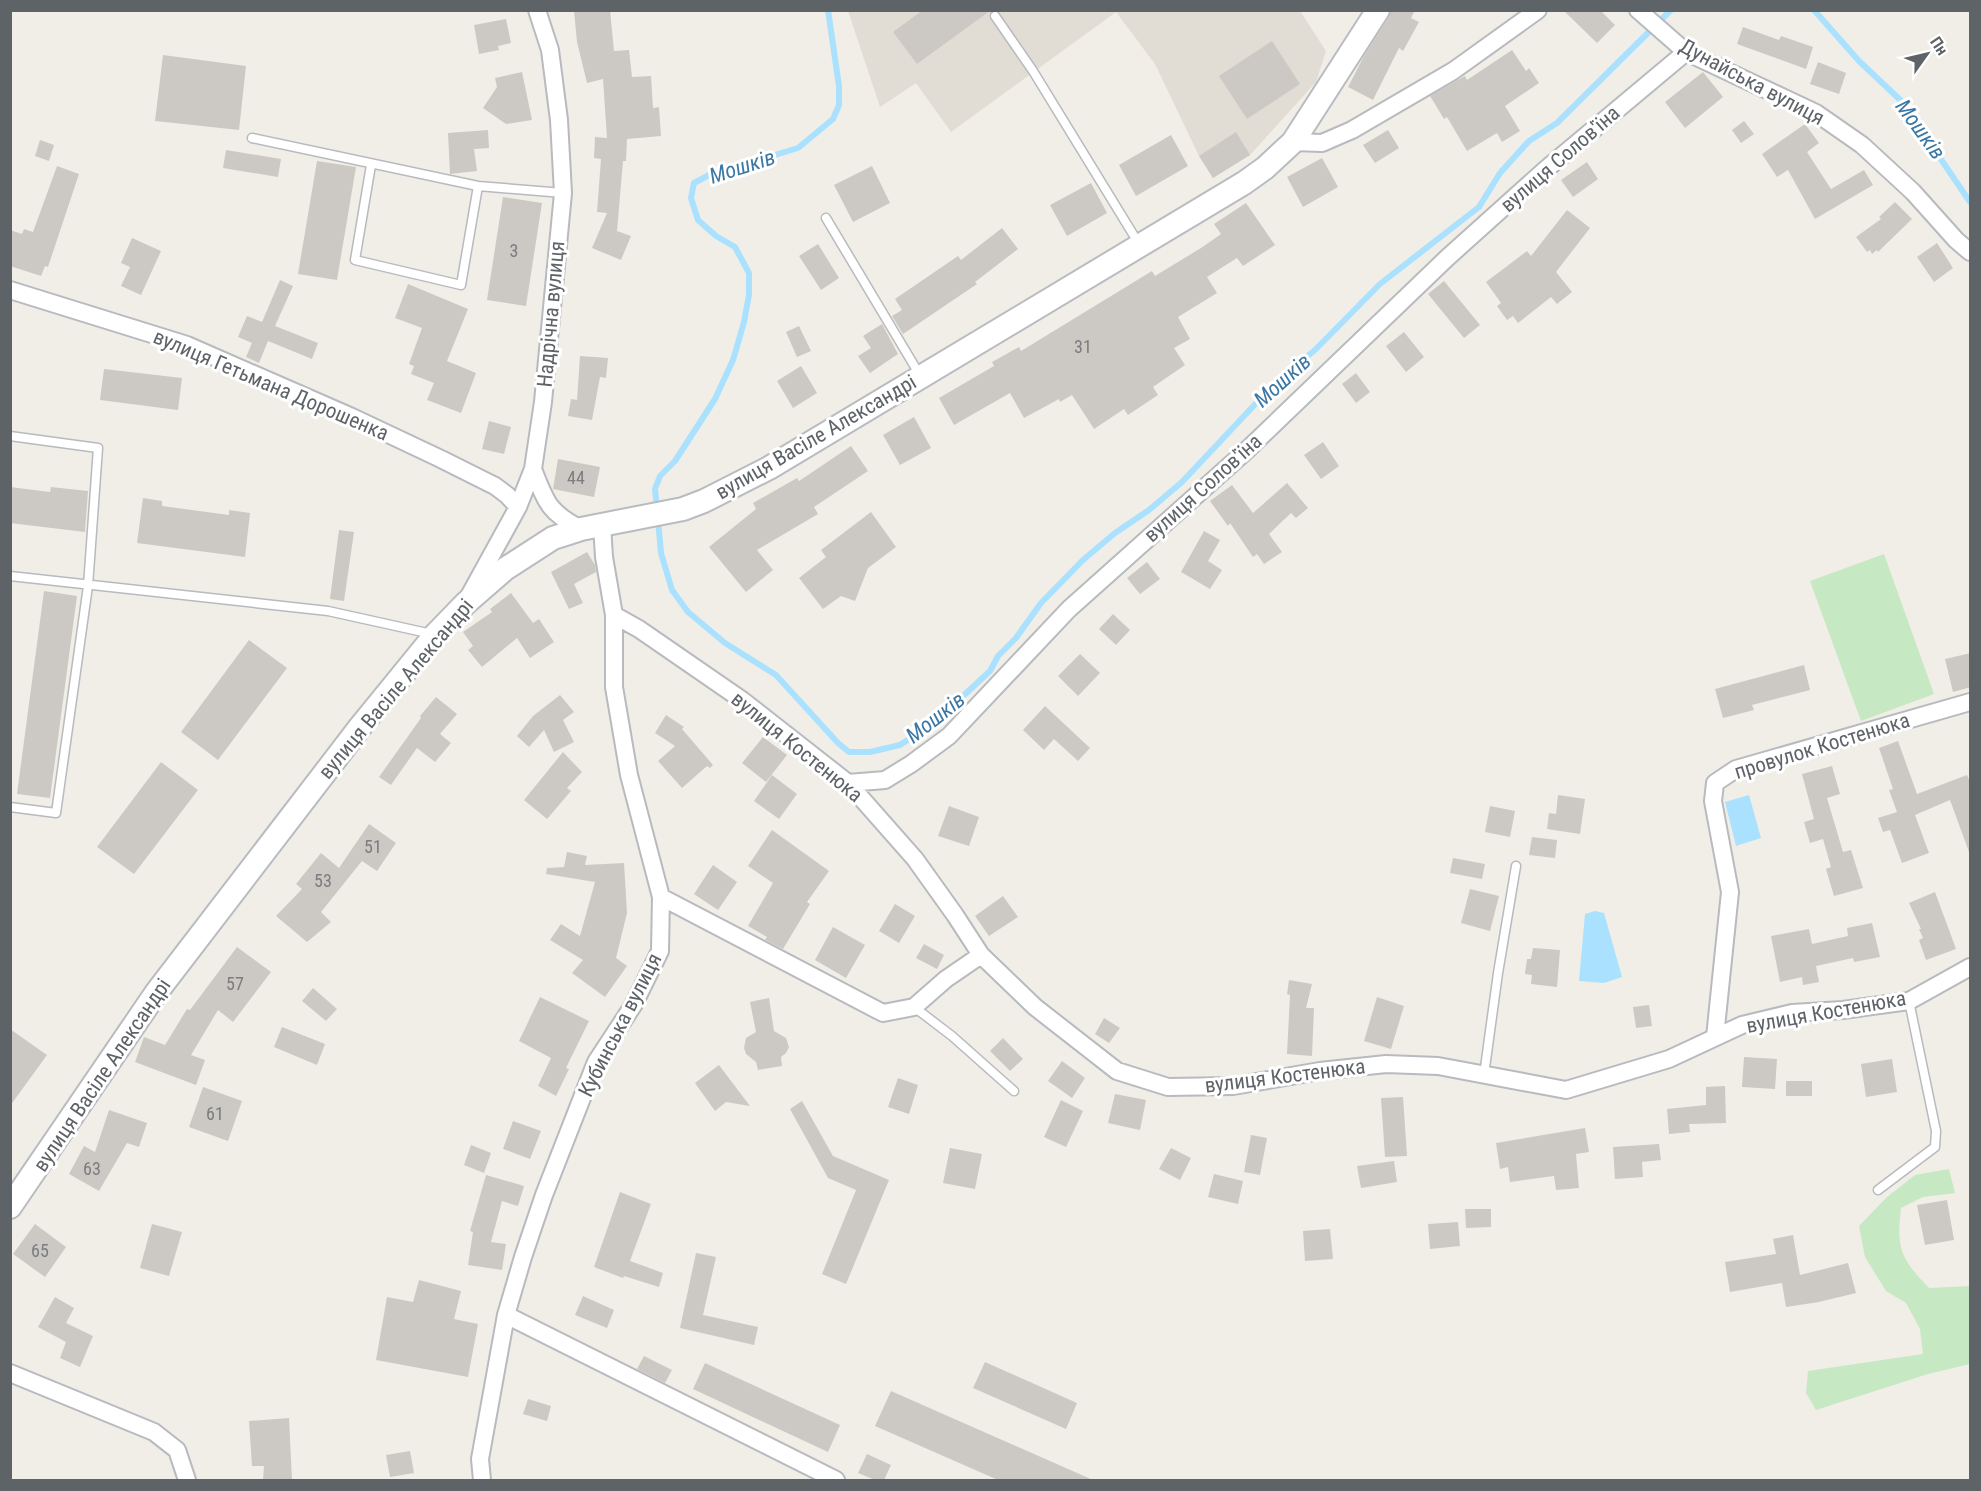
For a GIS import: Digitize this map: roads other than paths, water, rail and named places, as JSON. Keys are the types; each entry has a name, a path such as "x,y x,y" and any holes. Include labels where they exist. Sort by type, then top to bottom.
{"main road":[{"name":"вулиця Васіле Александрі","path":"10,1207 156,993 301,802 435,635 466,603 505,569 553,538 591,527 683,509 704,501 769,468 1244,183 1265,168 1293,142 1378,10"}],"street":[{"name":"Надрічна вулиця","path":"466,603 518,507 534,469 543,402 563,193 560,120 550,50 537,10"},
{"path":"1293,142 1322,143 1352,130 1453,71 1538,10"},
{"name":"Дунайська вулиця","path":"1644,16 1686,52 1816,113 1862,145 1913,192 1956,240 1971,252"},
{"name":"вулиця Солов'їна","path":"848,783 885,780 949,736 1069,609 1247,450 1447,258 1545,170 1686,52"},
{"name":"вулиця Гетьмана Дорошенка","path":"10,290 187,345 352,417 441,459 495,486 518,507"},
{"path":"534,469 545,502 560,518 591,527"},
{"name":"Кубинська вулиця","path":"482,1480 480,1459 506,1315 544,1195 596,1062 634,1004 660,951 661,897 629,775 614,687 614,615 604,557 591,527"},
{"name":"вулиця Костенюка","path":"614,615 639,629 742,700 848,783 915,859 981,955 1035,1007 1117,1071 1168,1087 1233,1086 1320,1071 1386,1064 1438,1066 1566,1090 1669,1059 1742,1024 1792,1013 1843,1010 1909,1001 1971,967"},
{"name":"провулок Костенюка","path":"1715,1038 1730,892 1713,801 1715,783 1736,769 1971,702"},
{"path":"661,897 883,1013 914,1007 946,979 981,955"},
{"path":"506,1315 836,1480"},
{"path":"10,1373 154,1432 177,1450 187,1480"}],"lane":[{"path":"995,16 1033,71 1141,246"},
{"path":"252,138 478,186 563,193"},
{"path":"371,165 354,260 461,285 478,186"},
{"path":"826,218 921,377"},
{"path":"10,436 98,448 88,586 56,813 10,807"},
{"path":"10,576 328,611 435,635"},
{"path":"1484,1075 1516,866"},
{"path":"1878,1190 1935,1147 1936,1131 1909,1001"},
{"path":"914,1007 952,1036 1014,1091"}],"water":[{"path":"1749,795 1761,838 1736,846 1725,802"},
{"path":"1595,911 1604,913 1622,977 1604,983 1579,981 1585,914"}],"waterway":[{"name":"Мошків","path":"657,510 655,489 660,476 675,461 715,399 733,360 749,295 749,273 735,247 716,236 698,220 691,198 694,183 711,174 798,148 833,119 839,105 839,86 828,10"},
{"name":"Мошків","path":"658,520 661,553 672,590 688,612 725,643 776,675 849,752 870,752 900,745 948,710 990,671 998,656 1016,638 1041,603 1083,560 1182,482 1260,399 1315,350 1380,284 1479,207 1500,173 1529,141 1557,123 1671,10"},
{"name":"Мошків","path":"1814,10 1859,61 1913,112 1936,152 1970,202"}]}
